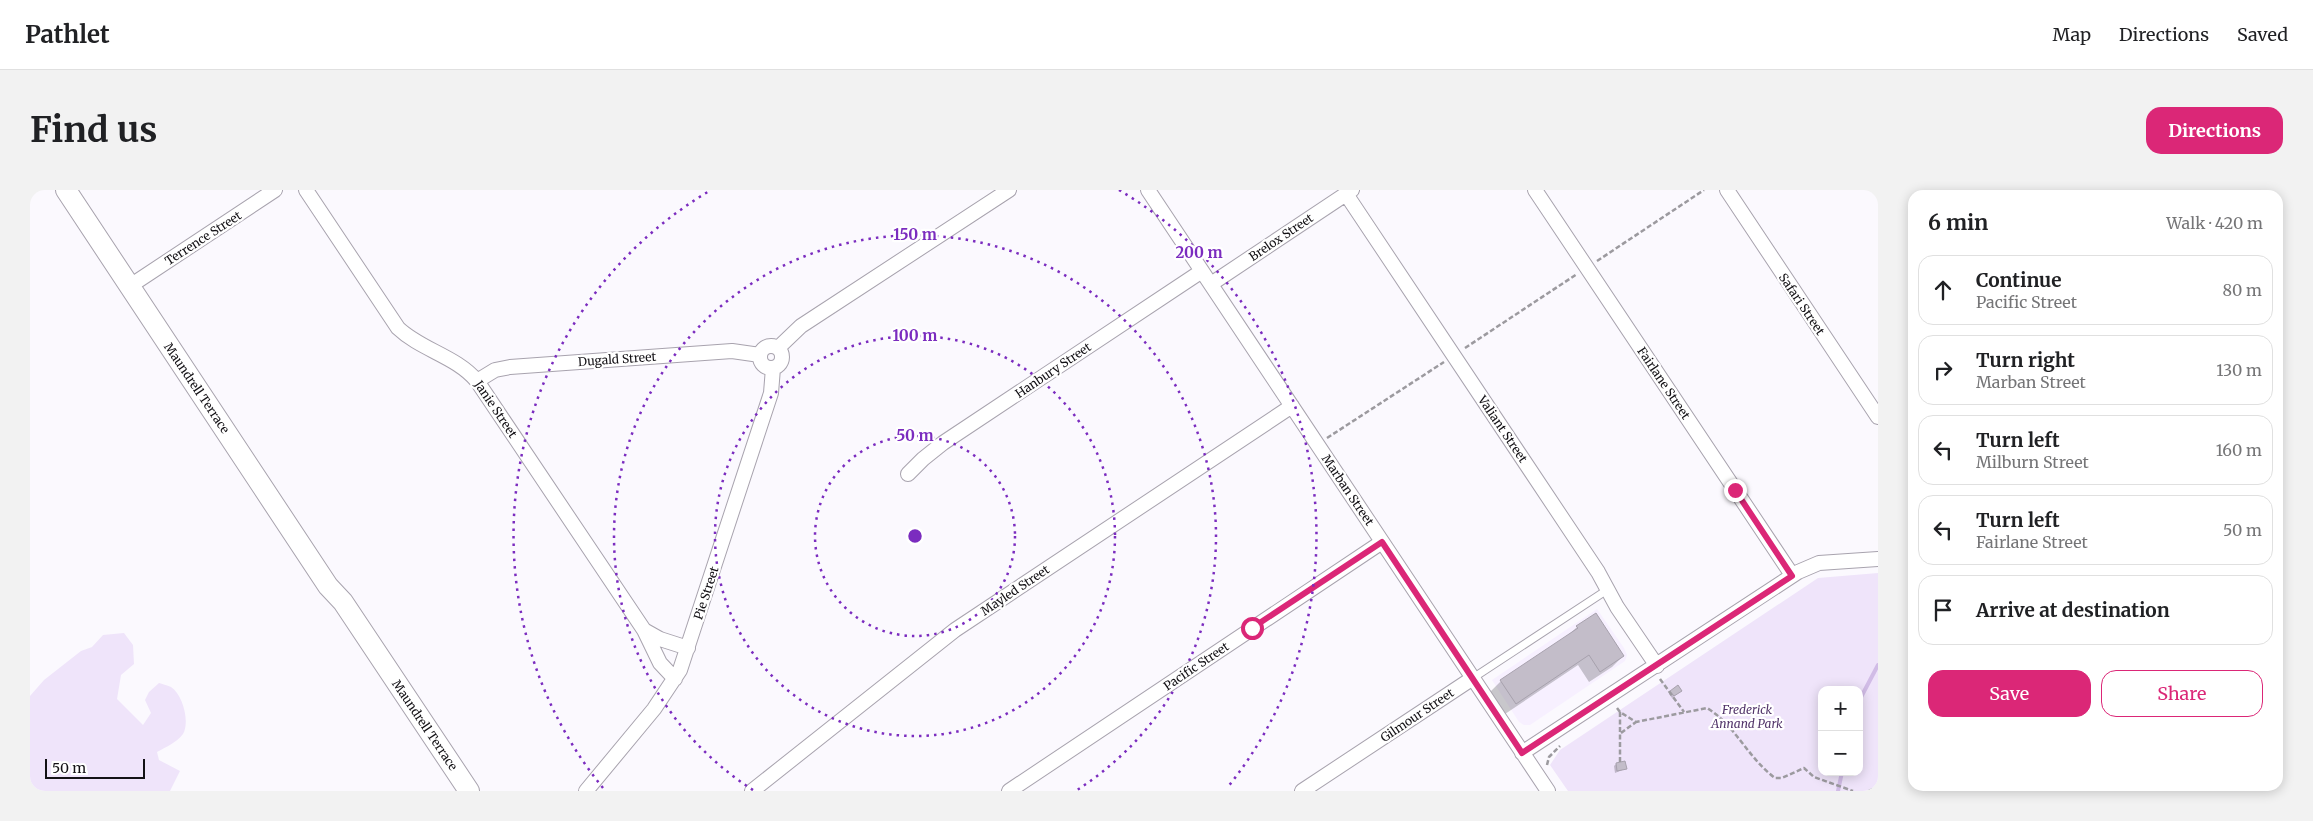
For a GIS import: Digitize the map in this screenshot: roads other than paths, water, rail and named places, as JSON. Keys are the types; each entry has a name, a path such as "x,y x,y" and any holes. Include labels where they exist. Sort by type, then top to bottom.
{"main road":[{"name":"Maundrell Terrace","path":"66,190 328,586 337,606 458,791"},
{"name":"Maundrell Terrace","path":"328,586 343,602 469,791"}],"street":[{"name":"Terrence Street","path":"130,286 276,190"},
{"name":"Janie Street","path":"307,190 398,328 416,342 464,367 477,381 644,630 660,663 675,679"},
{"path":"778,348 801,326 1010,190"},
{"name":"Marban Street","path":"1148,190 1548,791"},
{"name":"Fairlane Street","path":"1535,190 1792,576"},
{"name":"Safari Street","path":"1727,190 1878,417"},
{"name":"Brelox Street","path":"1210,284 1349,192"},
{"name":"Valiant Street","path":"1349,192 1661,673"},
{"name":"Hanbury Street","path":"908,474 922,459 943,443 1202,271"},
{"path":"767,346 778,348 782,358 779,364 773,368 763,365 760,355 767,346"},
{"name":"Dugald Street","path":"477,381 495,370 510,367 732,351 760,355"},
{"name":"Pie Street","path":"592,789 675,679 688,648 771,393 773,368"},
{"name":"Mayled Street","path":"752,791 955,630 1292,406"},
{"name":"Pacific Street","path":"1009,791 1382,542"},
{"path":"1522,753 1661,673 1792,576 1807,567 1819,563 1878,558"},
{"name":"Janie Street","path":"644,630 660,639 688,648"},
{"name":"Gilmour Street","path":"1302,791 1473,678"}],"lane":[{"name":"Gilmour Street","path":"1473,678 1607,590"}],"waterway":[{"path":"1863,693 1878,665"},
{"path":"1838,791 1841,776"}],"park label":[{"name":"Frederick Annand Park","path":"1747,716"}]}
